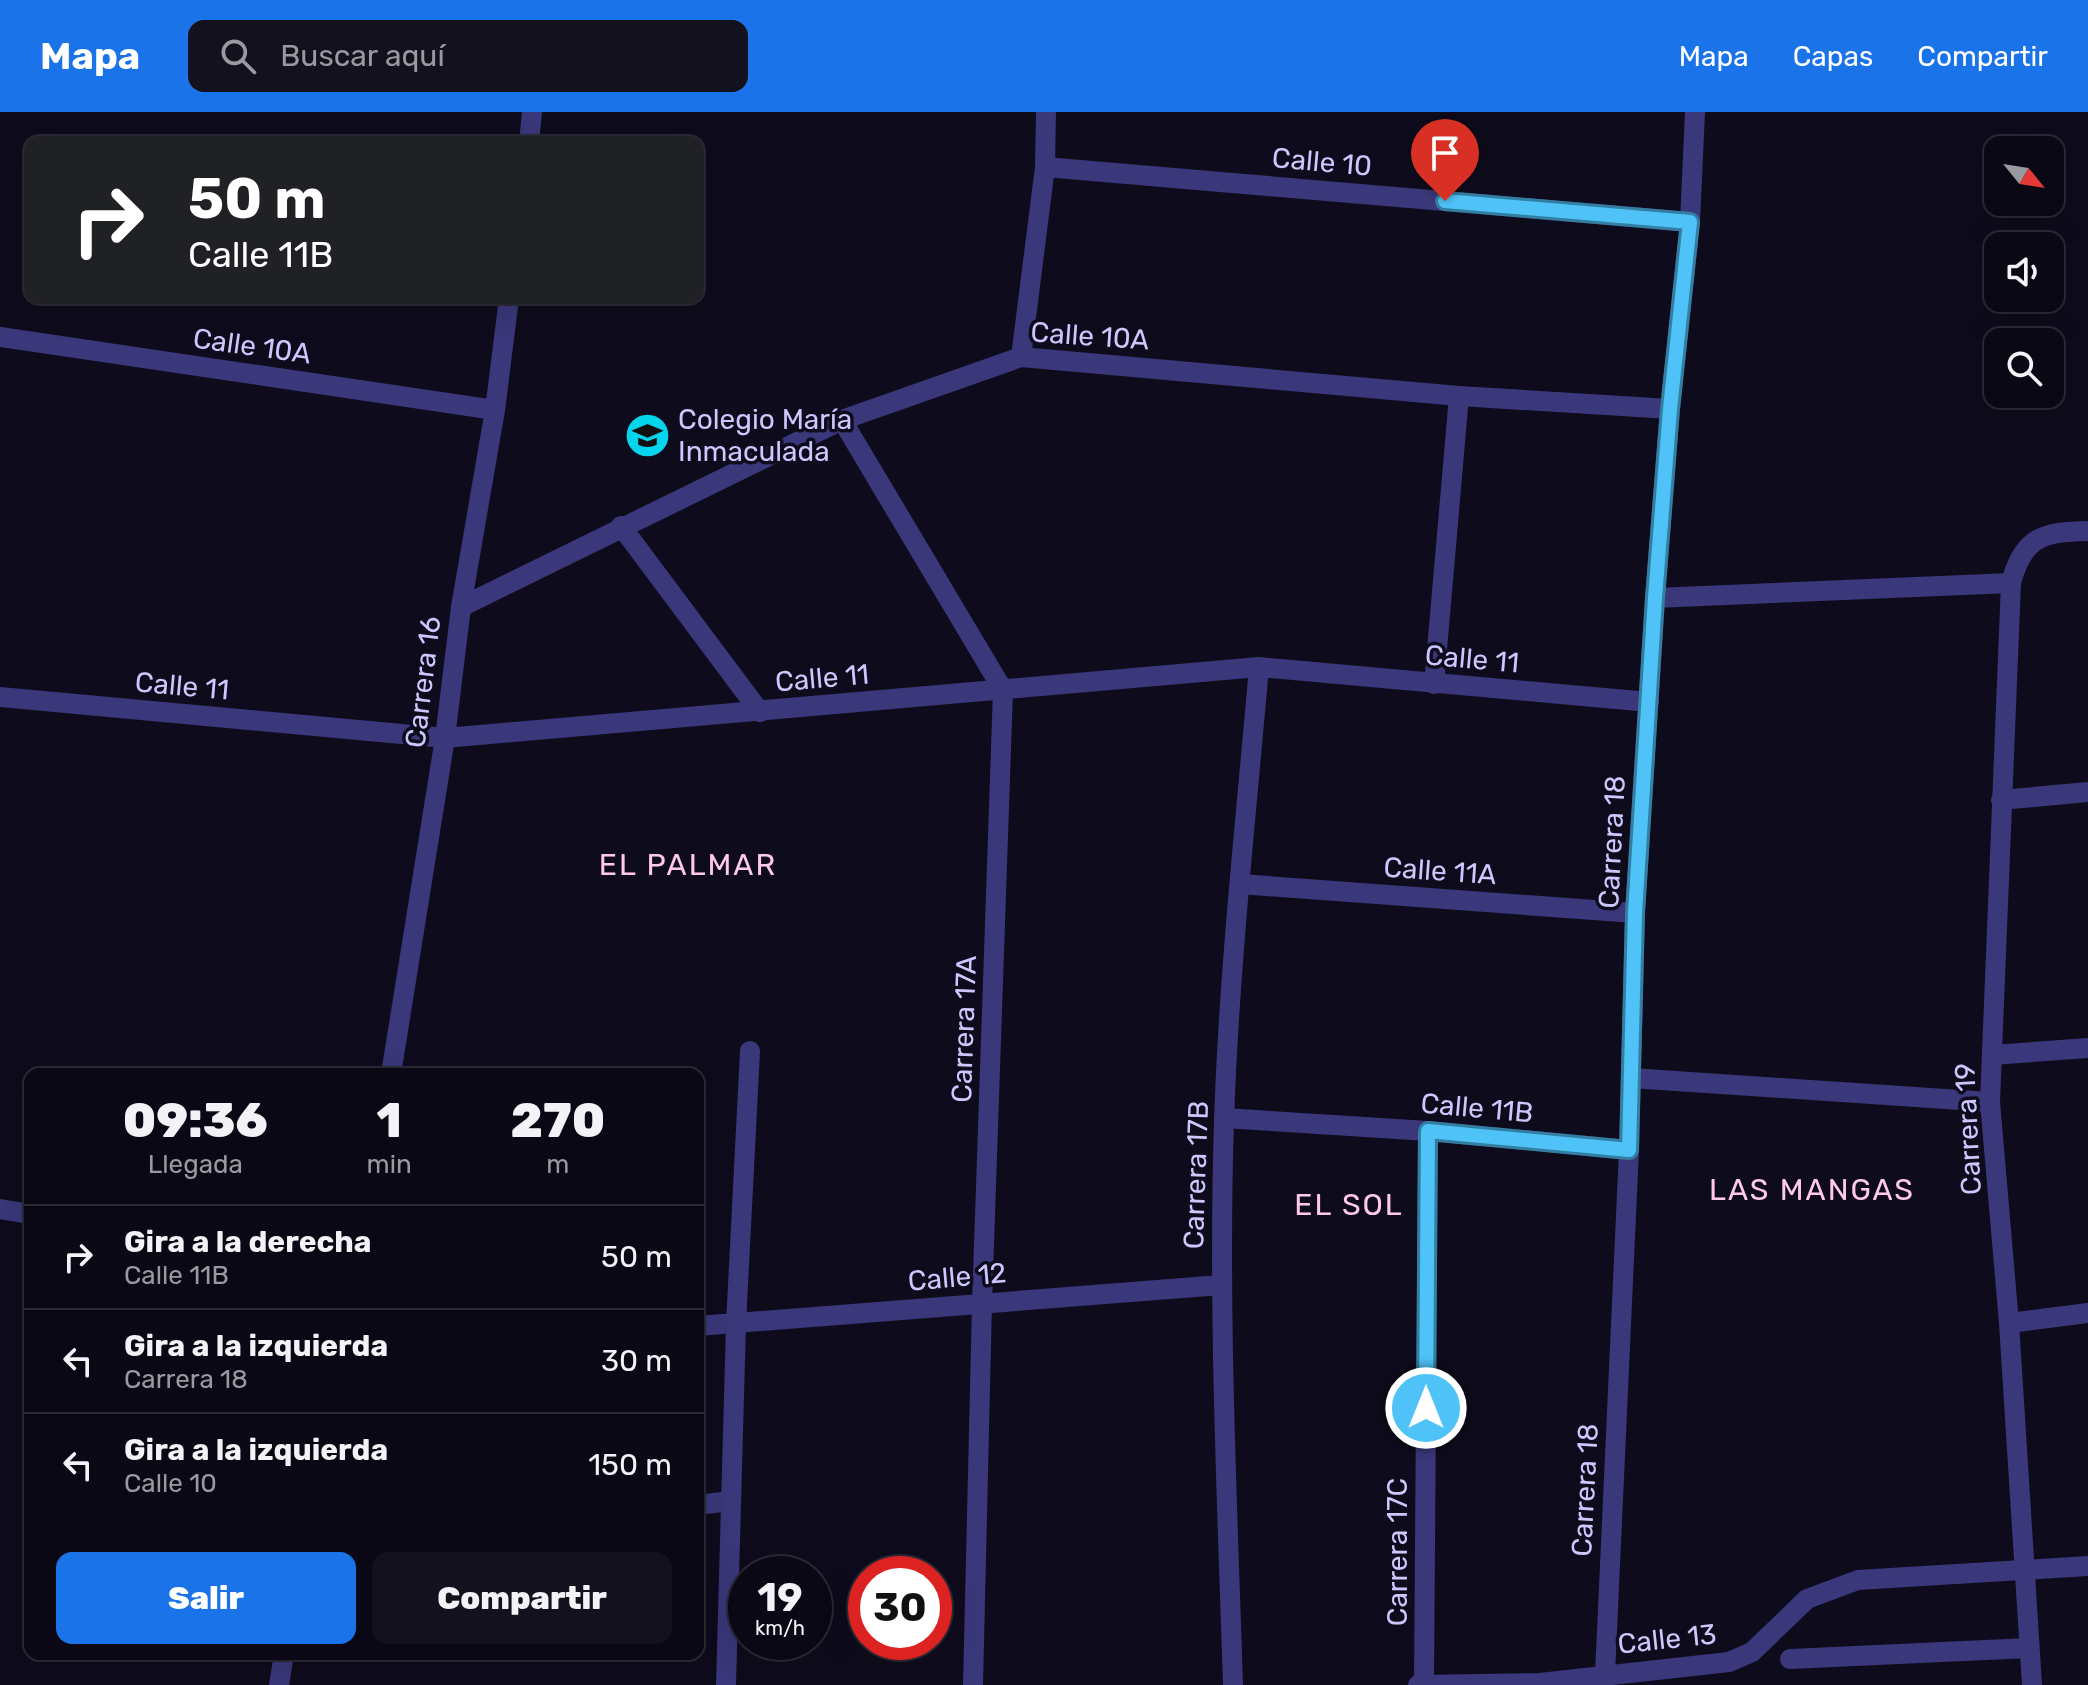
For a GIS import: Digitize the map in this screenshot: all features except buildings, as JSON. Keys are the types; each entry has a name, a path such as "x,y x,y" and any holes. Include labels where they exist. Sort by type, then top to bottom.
{"street":[{"path":"530,136 532,112"},
{"path":"1021,357 1045,167 1046,112"},
{"name":"Carrera 18","path":"1605,1674 1629,1150 1635,913 1655,598 1670,409 1690,222 1695,112"},
{"name":"Calle 10","path":"1045,167 1690,222"},
{"name":"Carrera 16","path":"392,1068 445,738 461,607 495,410 508,304"},
{"name":"Calle 10A","path":"0,337 495,410"},
{"name":"Calle 10A","path":"461,607 842,420 1021,357 1459,396 1670,409"},
{"path":"1434,684 1459,396"},
{"path":"842,420 1003,690"},
{"path":"621,526 760,712"},
{"path":"1655,598 2012,577 2022,552 2051,532 2088,531"},
{"name":"Carrera 19","path":"2012,577 1990,1102 2009,1323 2032,1685"},
{"name":"Calle 11","path":"0,697 445,738 1259,667 1649,702"},
{"name":"Carrera 17B","path":"1233,1685 1221,1285 1224,1118 1259,667"},
{"name":"Carrera 17A","path":"973,1685 982,1303 1003,690"},
{"path":"2001,800 2088,792"},
{"name":"Calle 11A","path":"1240,884 1635,913"},
{"path":"1992,1055 2088,1048"},
{"path":"726,1685 736,1324 750,1051"},
{"path":"1631,1078 1990,1102"},
{"name":"Calle 11B","path":"1224,1118 1428,1131 1629,1150"},
{"name":"Carrera 17C","path":"1424,1684 1428,1131"},
{"path":"0,1209 24,1213"},
{"name":"Calle 12","path":"704,1326 1221,1285"},
{"path":"2009,1323 2088,1313"},
{"path":"704,1504 730,1501"},
{"name":"Calle 13","path":"1418,1685 1540,1684 1605,1674 1729,1662 1752,1652 1807,1599 1858,1580 2088,1566"},
{"path":"1790,1659 2029,1648"},
{"path":"279,1685 283,1660"}],"place":[{"name":"Colegio María Inmaculada","path":"647,435"}],"district":[{"name":"EL PALMAR","path":"688,865"},
{"name":"LAS MANGAS","path":"1812,1190"},
{"name":"EL SOL","path":"1349,1205"}],"route":[{"path":"1426,1408 1428,1131 1629,1150 1635,913 1655,598 1670,409 1690,222 1445,201"}]}
